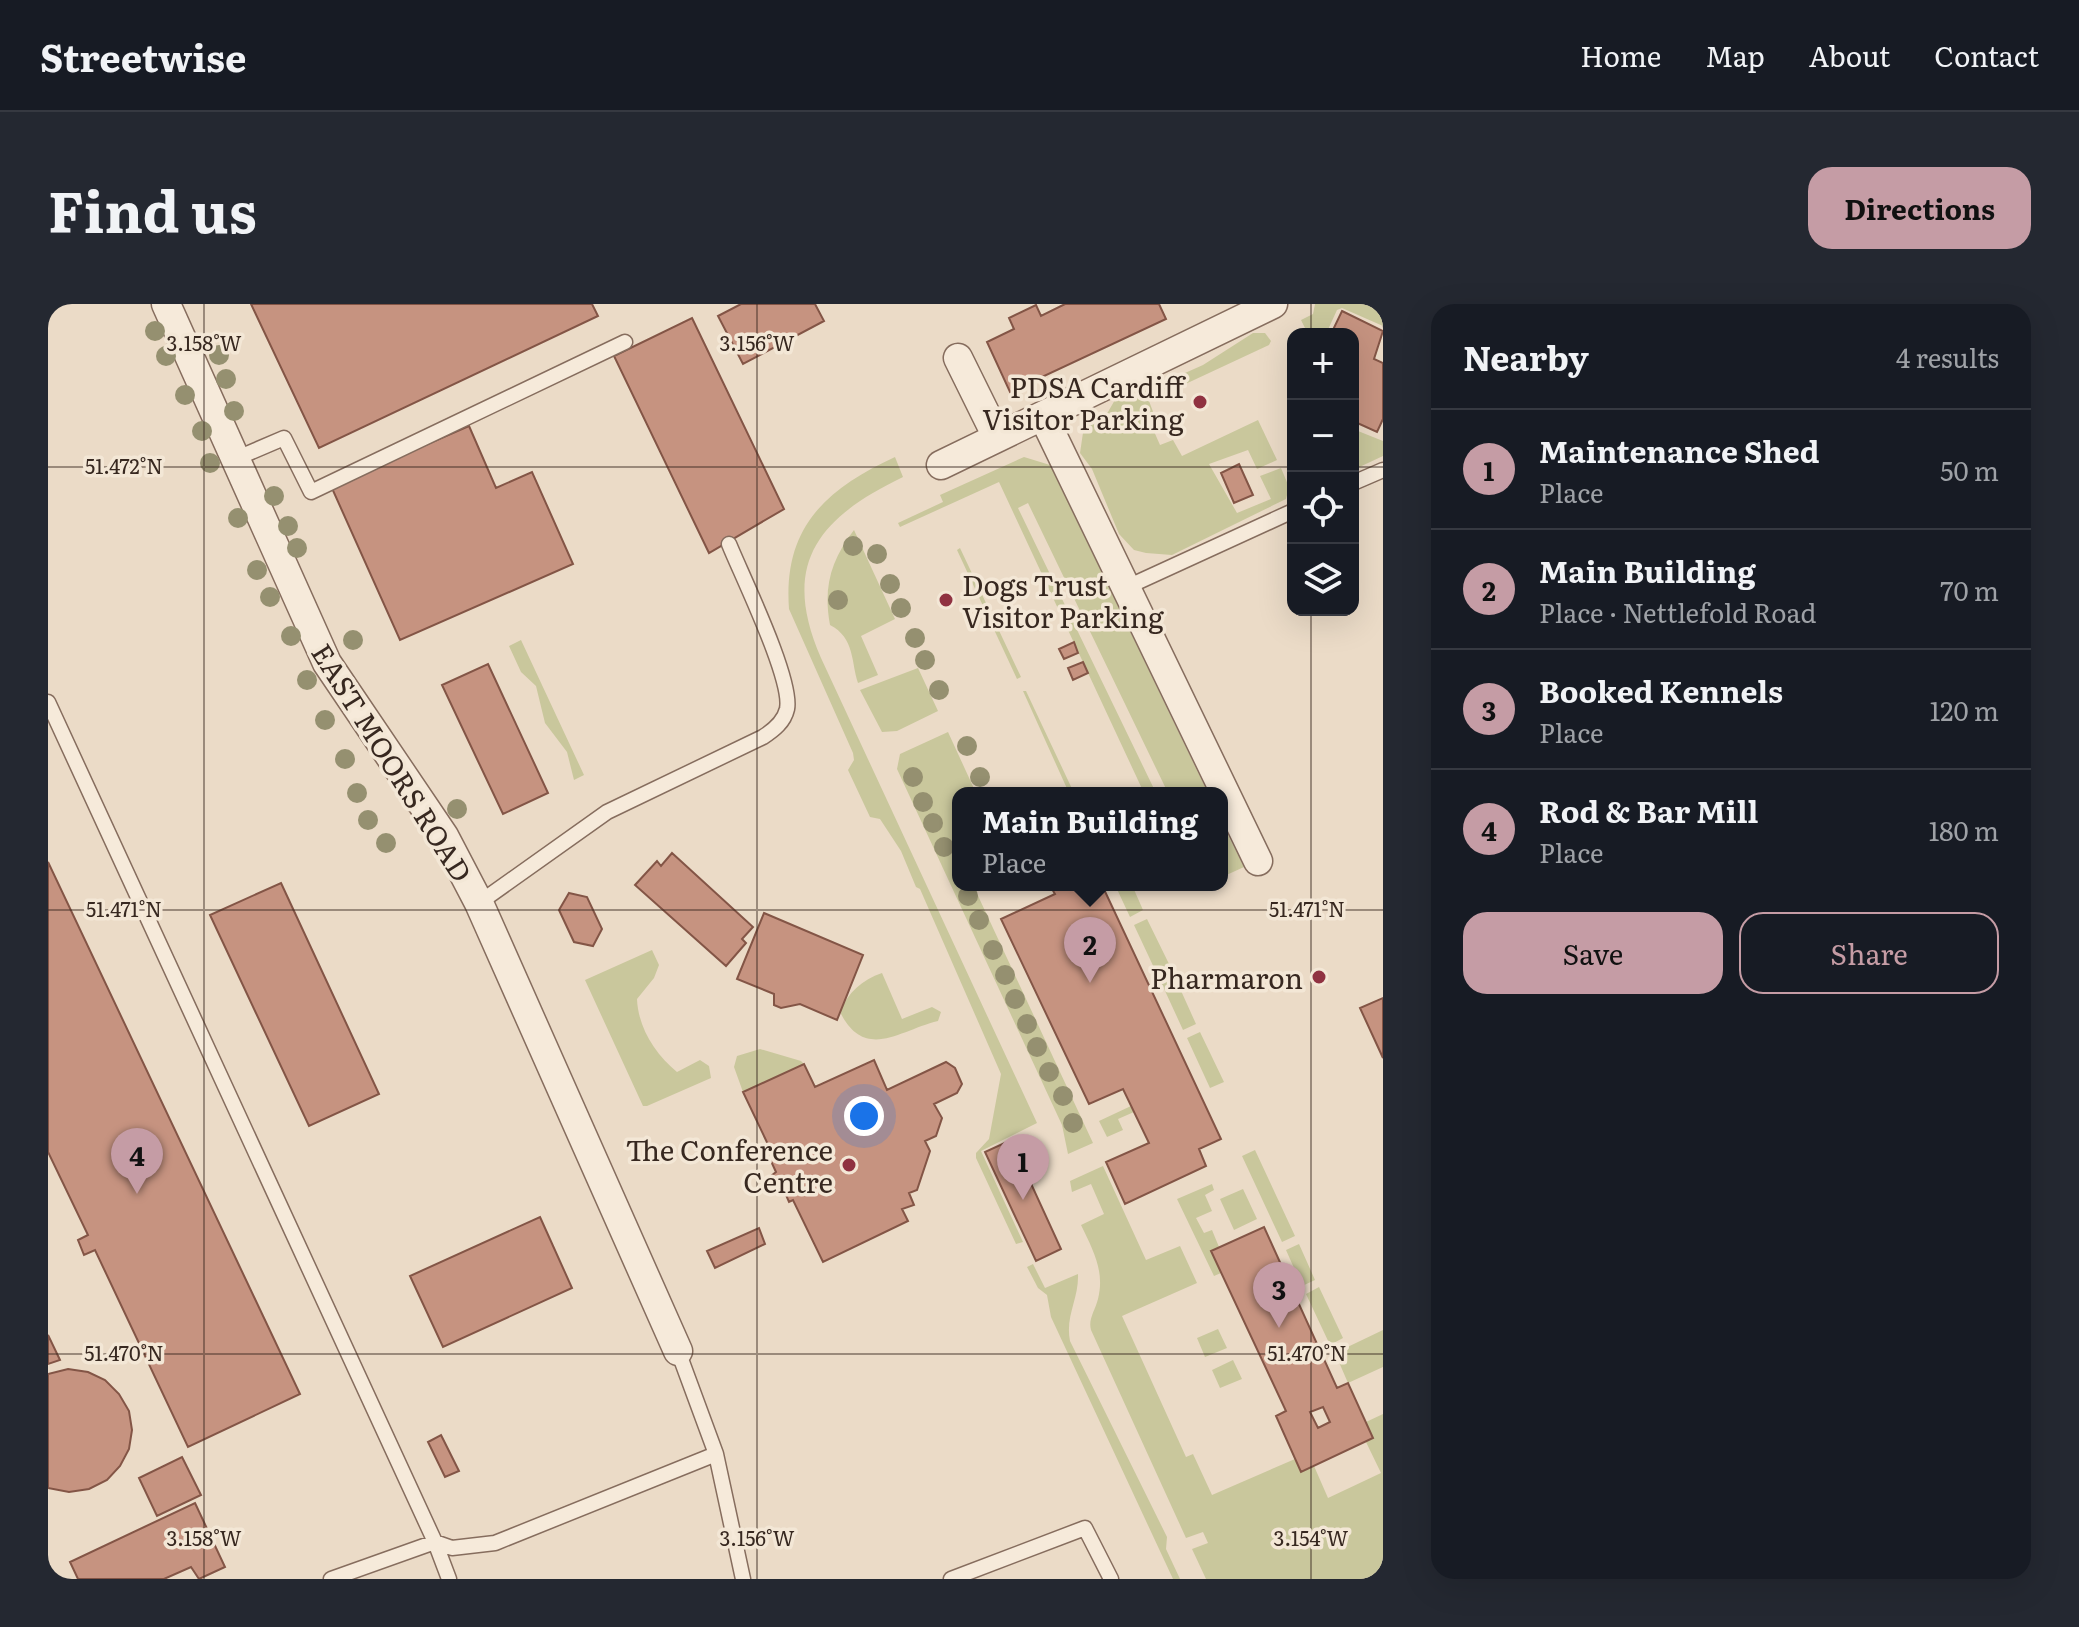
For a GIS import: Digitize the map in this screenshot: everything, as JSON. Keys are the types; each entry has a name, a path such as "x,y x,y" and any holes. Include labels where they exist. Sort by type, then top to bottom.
{"street":[{"name":"EAST MOORS ROAD","path":"166,304 327,663 444,836 479,903 678,1351"},
{"path":"941,465 1273,304"},
{"path":"958,358 997,437"},
{"path":"1043,416 1222,787"},
{"path":"1228,799 1258,861"}],"lane":[{"path":"235,459 284,438 311,492 625,342"},
{"path":"1359,480 1383,470"},
{"path":"1125,588 1287,514"},
{"path":"479,903 607,812 763,737 782,721 787,711 786,686 729,544"},
{"path":"48,702 435,1542 449,1579"},
{"path":"678,1351 716,1454 743,1579"},
{"path":"331,1579 435,1542 452,1548 495,1543 716,1454"},
{"path":"951,1579 1085,1528 1111,1579"}],"shaded area":[{"path":"1315,304 1383,304 1383,326 1342,308 1337,310 1329,328 1305,328 1301,320 1313,314"},
{"path":"1253,333 1265,333 1271,341 1269,345 1149,401 1155,417 1149,420 1160,445 1173,440 1182,456 1258,420 1277,460 1257,469 1248,450 1209,464 1237,513 1271,499 1260,476 1281,468 1287,482 1286,499 1172,555 1134,550 1119,534 1092,469 1080,453 1084,426 1108,412 1116,398 1140,393 1203,365"},
{"path":"1359,431 1383,441 1383,456 1359,467"},
{"path":"895,457 903,477 849,509 829,528 815,548 807,570 805,596 809,625 821,658 1037,1123 981,1151 1023,1242 1016,1244 976,1158 976,1153 989,1139 1001,1074 901,851 880,819 870,817 848,770 854,760 853,753 789,609 793,555 814,514 848,483"},
{"path":"1024,457 1050,465 1205,787 1165,787 1028,503 1018,508 1153,787 1141,787 999,482 900,527 898,523 943,502 940,495"},
{"path":"854,530 895,619 861,636 878,675 858,683 851,651 844,637 830,625 828,611 828,586 834,563"},
{"path":"960,548 1021,677 1017,679 957,550"},
{"path":"521,640 584,775 574,780 567,752 545,723 536,686 521,672 509,646"},
{"path":"918,668 938,711 897,731 882,732 860,690"},
{"path":"1023,691 1026,691 1071,787 1066,787"},
{"path":"948,732 973,787 952,787 952,888 897,769 900,754"},
{"path":"1228,835 1244,867 1228,874"},
{"path":"954,891 976,891 1093,1143 1068,1154 1062,1125"},
{"path":"1118,891 1135,891 1143,910 1130,917"},
{"path":"1147,919 1170,966 1156,972 1134,925"},
{"path":"652,950 659,965 654,978 637,999 644,1030 662,1057 677,1072 700,1060 709,1066 711,1078 643,1106 585,980"},
{"path":"882,973 902,1019 932,1007 941,1012 938,1021 884,1039 861,1036 850,1027 840,1012 847,998 868,979"},
{"path":"1173,973 1196,1024 1183,1030 1160,980"},
{"path":"1200,1032 1224,1082 1210,1088 1187,1038"},
{"path":"760,1049 804,1064 743,1092 734,1067 737,1056"},
{"path":"1131,1106 1134,1112 1118,1119 1123,1130 1107,1137 1099,1121"},
{"path":"1255,1150 1295,1236 1282,1242 1242,1156"},
{"path":"1103,1166 1146,1260 1180,1246 1197,1283 1122,1316 1186,1457 1193,1454 1212,1495 1295,1459 1301,1472 1314,1466 1328,1498 1381,1473 1366,1442 1373,1438 1366,1422 1383,1414 1383,1579 1206,1579 1192,1549 1208,1543 1203,1532 1186,1538 1091,1330 1100,1279 1097,1261 1081,1225 1104,1214 1091,1184 1072,1192 1070,1181"},
{"path":"1212,1184 1214,1190 1205,1195 1212,1211 1196,1218 1204,1233 1212,1230 1219,1247 1221,1273 1214,1276 1177,1199"},
{"path":"1243,1189 1257,1219 1234,1230 1220,1199"},
{"path":"1299,1244 1315,1280 1302,1286 1286,1250"},
{"path":"1033,1264 1045,1288 1078,1274 1069,1324 1070,1341 1167,1537 1166,1549 1180,1579 1173,1579 1051,1317 1047,1295 1038,1288 1027,1267"},
{"path":"1319,1287 1343,1338 1330,1345 1306,1294"},
{"path":"1218,1329 1227,1348 1205,1357 1197,1338"},
{"path":"1383,1330 1383,1367 1348,1383 1335,1353"},
{"path":"1233,1360 1242,1379 1220,1388 1212,1370"}],"building":[{"path":"251,304 592,304 598,316 319,448"},
{"path":"741,304 815,304 824,321 743,364 718,316"},
{"path":"1065,304 1159,304 1166,319 1010,392 987,342 1014,329 1009,318 1036,305 1041,316"},
{"path":"1342,311 1383,331 1374,359 1383,363 1383,419 1377,432 1359,424 1359,328 1334,328"},
{"path":"692,318 784,509 709,553 614,356"},
{"path":"469,426 496,488 532,472 573,564 400,640 331,486"},
{"path":"1239,464 1253,495 1234,503 1221,473"},
{"path":"1074,642 1078,653 1064,659 1059,649"},
{"path":"1083,662 1088,673 1073,680 1068,668"},
{"path":"488,664 548,793 503,814 442,685"},
{"path":"672,853 753,927 742,939 746,943 726,966 635,885 657,861 661,866"},
{"path":"48,862 300,1394 188,1447 95,1250 84,1255 78,1240 88,1235 48,1152"},
{"path":"281,883 379,1094 309,1126 210,915"},
{"path":"1053,891 1105,891 1221,1139 1199,1149 1206,1166 1125,1204 1106,1162 1149,1143 1123,1089 1089,1104 1001,919 1055,894"},
{"path":"569,893 587,897 602,929 593,946 574,942 559,910"},
{"path":"764,913 863,955 837,1020 800,1004 781,1008 774,1005 774,994 737,979"},
{"path":"1383,998 1383,1058 1360,1008"},
{"name":"The Conference Centre","path":"874,1060 887,1090 946,1062 955,1068 962,1084 957,1093 934,1104 942,1118 936,1136 925,1141 930,1151 917,1190 909,1193 914,1205 902,1209 908,1221 823,1262 793,1200 789,1202 783,1188 776,1188 771,1183 771,1176 776,1172 770,1159 774,1157 743,1092 804,1064 815,1087"},
{"path":"1011,1140 1061,1249 1036,1261 985,1152"},
{"path":"540,1217 572,1288 443,1347 410,1276"},
{"path":"1264,1227 1337,1388 1348,1383 1373,1438 1301,1472 1276,1416 1286,1411 1211,1251","holes":["1323,1407 1330,1422 1318,1428 1310,1412"]},
{"path":"759,1228 765,1244 715,1268 707,1251"},
{"path":"48,1335 60,1360 48,1364"},
{"path":"68,1369 88,1372 105,1380 119,1394 129,1411 132,1430 129,1449 120,1466 107,1480 89,1489 69,1492 48,1488 48,1374"},
{"path":"441,1435 459,1471 445,1477 428,1442"},
{"path":"182,1457 201,1495 157,1516 139,1478"},
{"path":"195,1503 225,1567 199,1579 191,1567 164,1579 78,1579 70,1562"}],"place":[{"name":"PDSA Cardiff Visitor Parking","path":"1200,402"},
{"name":"Dogs Trust Visitor Parking","path":"946,600"},
{"name":"Pharmaron","path":"1319,977"},
{"name":"Main Building","path":"1090,983"},
{"name":"The Conference Centre","path":"849,1165"},
{"name":"Rod & Bar Mill","path":"137,1194"},
{"name":"Maintenance Shed","path":"1023,1200"},
{"name":"Booked Kennels","path":"1279,1328"}]}
